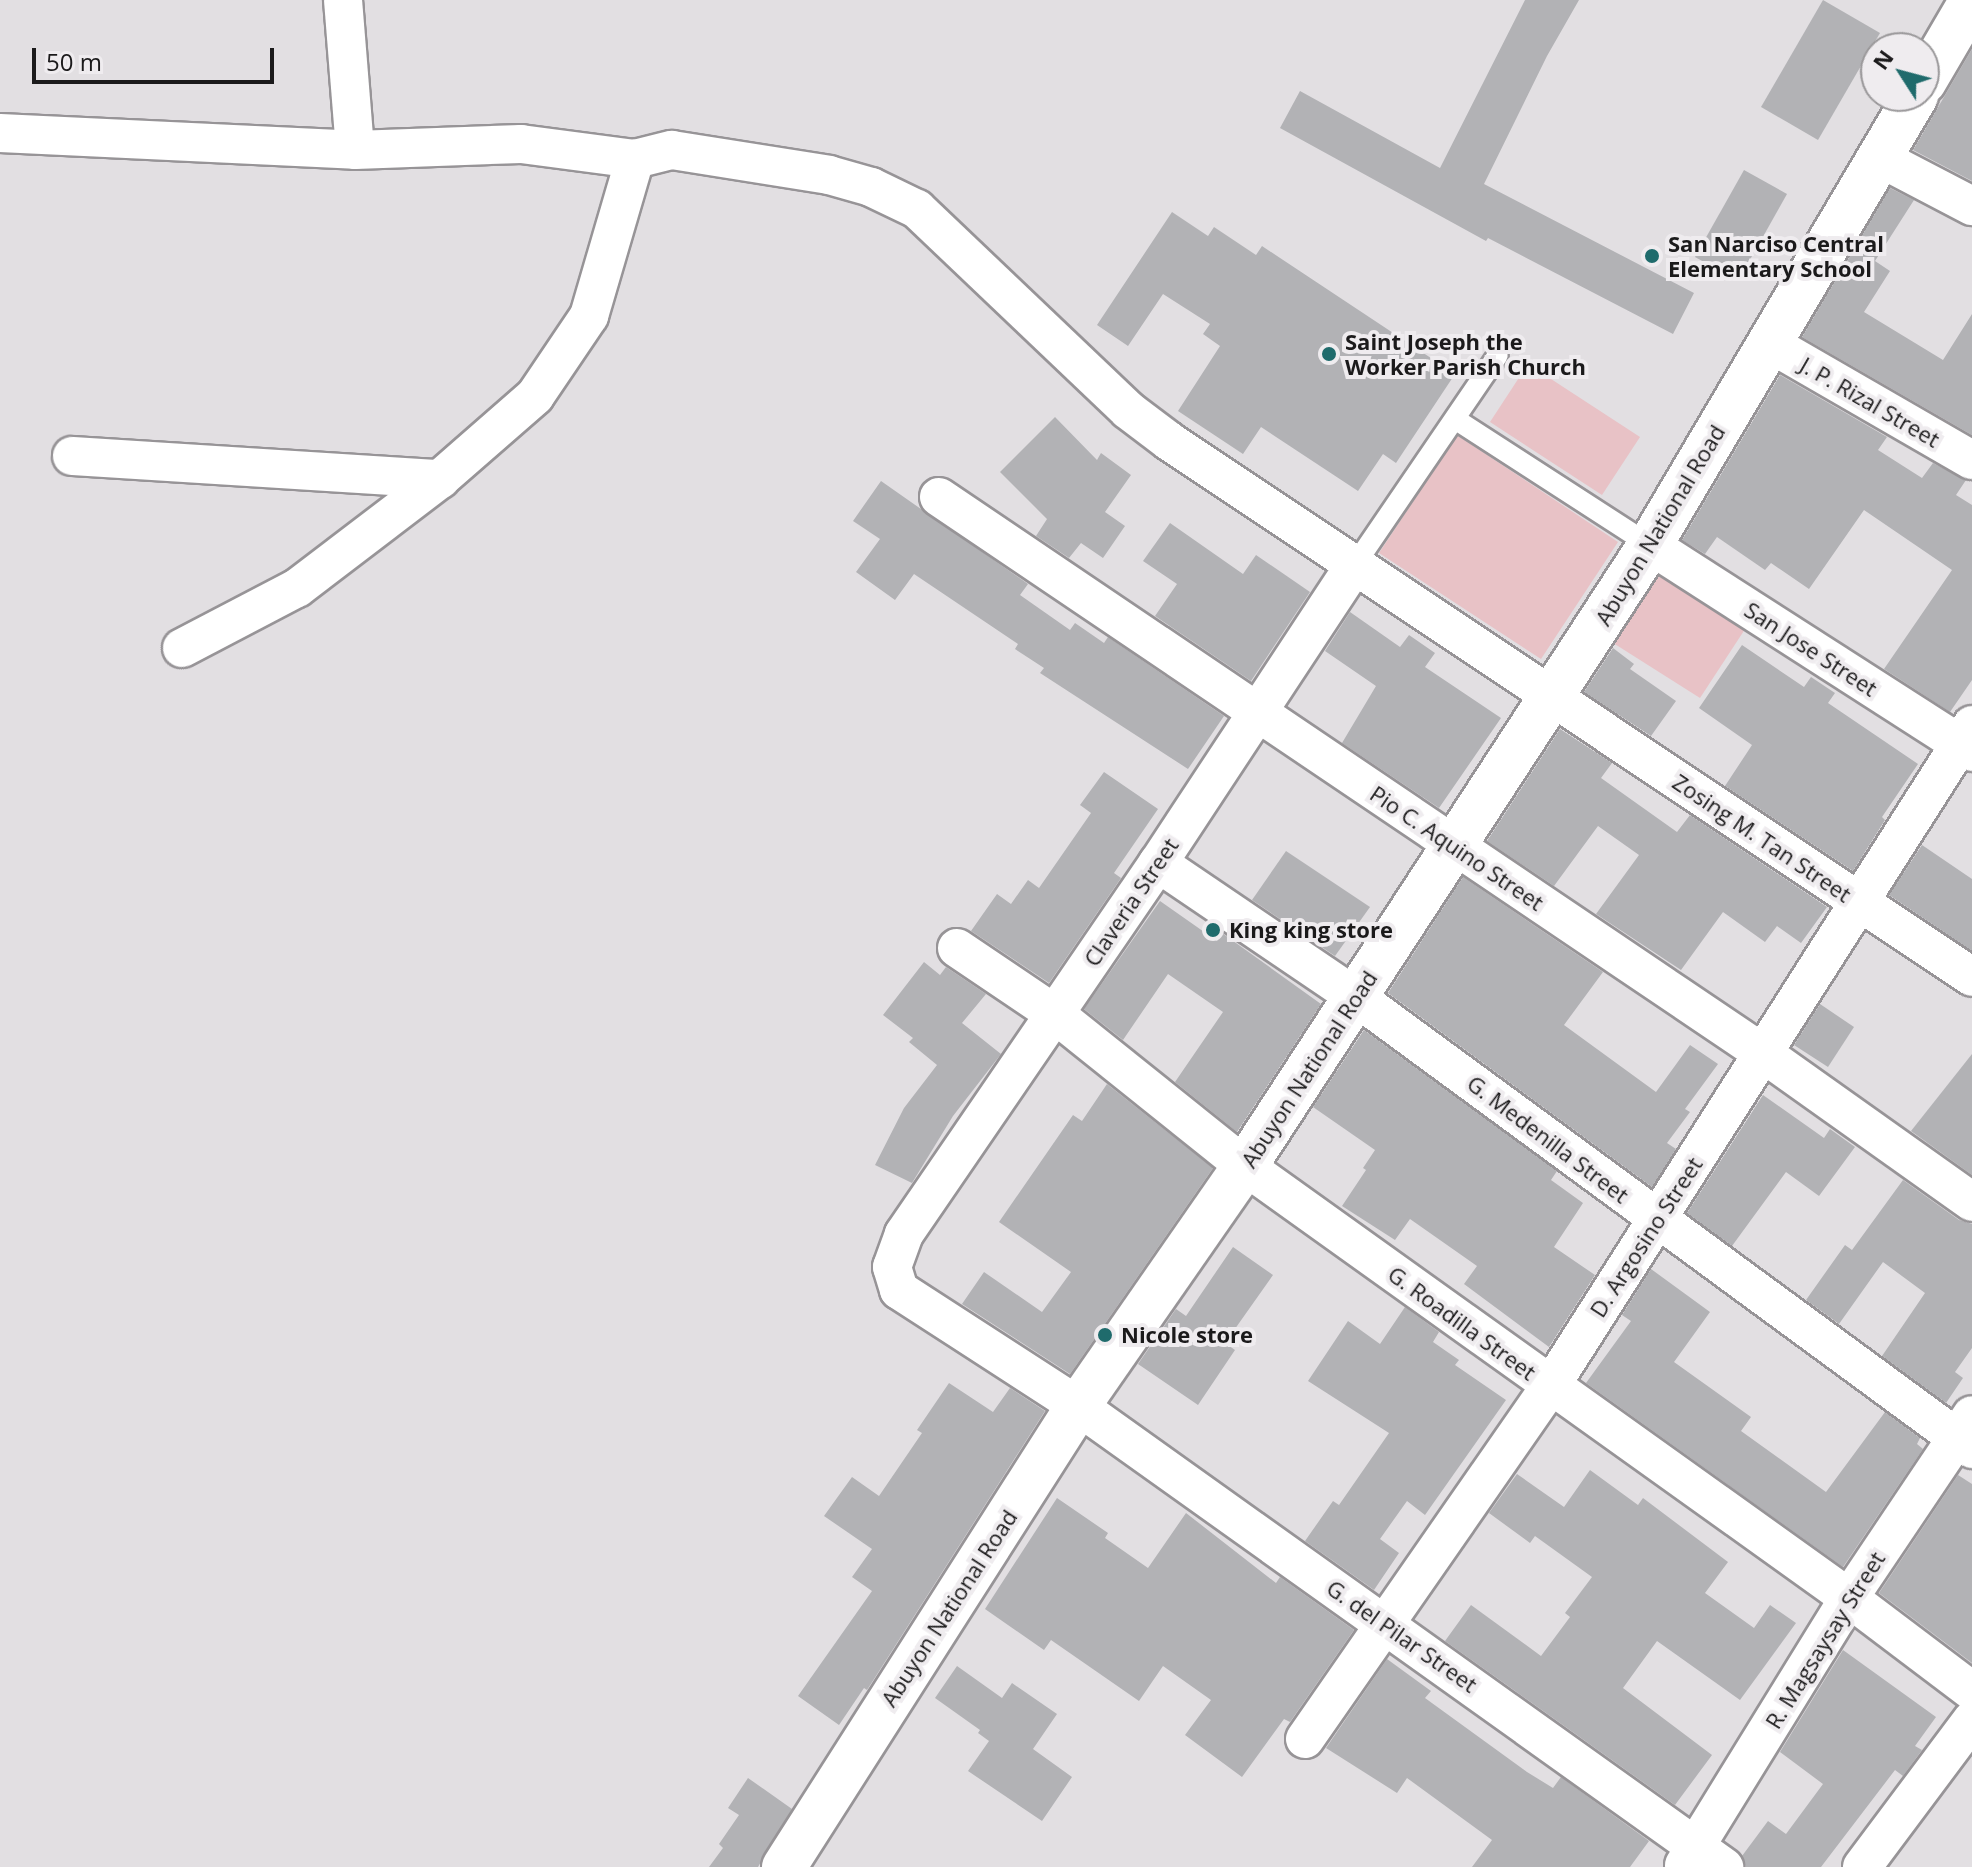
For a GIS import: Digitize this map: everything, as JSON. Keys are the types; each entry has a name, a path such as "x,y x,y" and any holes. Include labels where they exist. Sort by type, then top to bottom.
{"street":[{"path":"343,0 355,150"},
{"path":"1940,55 1972,0"},
{"name":"Abuyon National Road","path":"784,1867 1078,1406 1245,1166 1650,545 1907,112"},
{"path":"0,133 355,150 521,144 635,159 589,316 535,396 440,479 297,588 182,648"},
{"name":"Zosing M. Tan Street","path":"635,159 672,150 829,175 871,187 917,209 1128,410 1354,566 1972,977"},
{"path":"1880,158 1972,206"},
{"name":"J. P. Rizal Street","path":"1769,343 1972,460"},
{"path":"72,456 440,479"},
{"name":"Pio C. Aquino Street","path":"939,497 1764,1054 1972,1202"},
{"name":"San Jose Street","path":"1650,545 1968,741"},
{"name":"Claveria Street","path":"904,1234 1158,863 1354,566"},
{"name":"D. Argosino Street","path":"1305,1739 1550,1387 1764,1054 1858,901 1968,741"},
{"name":"G. Medenilla Street","path":"1158,863 1356,997 1656,1220 1967,1434"},
{"name":"G. Roadilla Street","path":"957,948 1055,1014 1245,1166 1849,1598 1972,1691"},
{"name":"G. del Pilar Street","path":"904,1234 892,1267 899,1290 1078,1406 1386,1625 1702,1860"},
{"name":"R. Magsaysay Street","path":"1702,1860 1849,1598 1967,1434"},
{"path":"1862,1867 1972,1720"}],"lane":[{"path":"1354,566 1498,355"},
{"path":"1455,419 1650,545"}],"shaded area":[{"path":"1528,364 1640,437 1602,495 1490,422"},
{"path":"1457,435 1618,542 1541,659 1379,553"},
{"path":"1661,562 1751,620 1700,698 1610,641"}],"building":[{"path":"1525,0 1579,0 1547,56 1484,184 1694,293 1673,334 1488,238 1486,241 1280,128 1300,91 1440,168"},
{"path":"1823,0 1878,32 1860,32 1860,68 1818,140 1761,107"},
{"path":"1972,49 1972,181 1913,150 1935,112 1940,112 1940,104"},
{"path":"1744,170 1787,194 1738,281 1695,257"},
{"path":"1890,188 1914,200 1875,261 1890,271 1864,312 1943,360 1972,314 1972,435 1802,337"},
{"path":"1172,212 1208,236 1214,227 1256,255 1262,246 1455,374 1396,463 1383,454 1358,491 1261,427 1243,454 1178,411 1220,346 1203,334 1210,324 1163,294 1128,346 1097,325"},
{"path":"1780,375 1887,437 1878,450 1922,478 1933,463 1966,480 1956,495 1972,505 1972,680 1950,712 1884,669 1952,570 1864,510 1809,589 1771,563 1765,570 1717,537 1705,554 1682,540"},
{"path":"1055,417 1097,460 1101,453 1131,475 1105,512 1125,526 1103,558 1081,543 1069,558 1036,536 1047,519 1000,472"},
{"path":"881,481 1028,584 1020,595 1070,630 1075,623 1104,643 1108,637 1224,716 1188,769 1040,673 1044,668 1015,649 1018,644 914,574 895,600 856,572 880,539 853,521"},
{"path":"1170,523 1243,574 1256,555 1310,592 1251,681 1155,616 1177,584 1143,561"},
{"path":"1350,612 1400,647 1409,635 1435,653 1425,667 1501,718 1439,808 1342,743 1376,686 1325,651"},
{"path":"1742,645 1804,687 1811,677 1835,693 1828,703 1918,764 1882,817 1885,820 1853,871 1725,786 1752,745 1699,708"},
{"path":"1613,648 1634,664 1630,669 1676,701 1651,736 1584,692"},
{"path":"1560,729 1612,763 1601,778 1677,832 1690,815 1827,907 1801,943 1777,926 1765,942 1723,912 1681,970 1596,914 1639,855 1598,826 1554,886 1487,841"},
{"path":"1104,772 1158,809 1114,873 1121,878 1049,983 971,931 997,894 1011,904 1028,880 1039,888 1091,813 1080,805"},
{"path":"1922,845 1972,879 1972,951 1889,895"},
{"path":"1286,851 1370,907 1335,956 1252,900"},
{"path":"1463,877 1603,972 1564,1025 1656,1092 1690,1045 1718,1064 1685,1109 1690,1112 1667,1143 1676,1149 1652,1187 1388,993"},
{"path":"1160,901 1217,941 1222,933 1321,1004 1237,1132 1175,1082 1223,1012 1168,974 1123,1040 1084,1009"},
{"path":"924,962 940,975 946,967 986,994 962,1023 1001,1054 953,1116 912,1183 875,1165 904,1108 937,1065 909,1042 913,1038 883,1015"},
{"path":"1820,1004 1854,1027 1828,1067 1794,1045"},
{"path":"1364,1030 1557,1171 1551,1180 1583,1203 1554,1247 1595,1275 1549,1347 1464,1284 1477,1266 1410,1219 1395,1240 1342,1206 1366,1170 1363,1168 1375,1150 1313,1107"},
{"path":"1972,1054 1972,1175 1911,1131"},
{"path":"1107,1084 1213,1168 1070,1374 962,1304 984,1272 1042,1312 1071,1272 999,1222 1073,1115 1082,1121"},
{"path":"1763,1095 1824,1138 1830,1129 1855,1147 1819,1196 1786,1172 1732,1246 1687,1213"},
{"path":"1903,1180 1959,1220 1972,1224 1972,1348 1955,1372 1963,1378 1946,1403 1882,1356 1925,1293 1883,1262 1839,1324 1806,1300 1845,1245 1852,1250"},
{"path":"1233,1247 1273,1275 1225,1343 1235,1350 1198,1405 1138,1364 1176,1309 1186,1316"},
{"path":"1651,1269 1710,1312 1674,1362 1751,1417 1741,1431 1826,1492 1885,1412 1920,1438 1917,1444 1923,1449 1843,1567 1586,1383 1631,1321 1622,1315"},
{"path":"1405,1307 1439,1332 1433,1342 1459,1360 1455,1365 1506,1400 1425,1515 1407,1501 1380,1539 1399,1553 1374,1590 1305,1541 1333,1501 1339,1505 1389,1433 1308,1381 1348,1321 1380,1344"},
{"path":"949,1383 993,1412 1010,1388 1045,1411 867,1690 864,1688 839,1725 798,1696 872,1591 852,1577 872,1549 824,1516 852,1477 879,1496 922,1433 917,1430"},
{"path":"1590,1470 1638,1505 1643,1498 1728,1562 1705,1593 1754,1628 1770,1605 1796,1623 1740,1700 1657,1641 1623,1688 1712,1755 1675,1805 1445,1641 1471,1605 1541,1656 1570,1617 1565,1613 1592,1577 1535,1536 1530,1543 1489,1513 1517,1474 1564,1507"},
{"path":"1958,1475 1972,1484 1972,1663 1879,1593"},
{"path":"1057,1498 1108,1533 1105,1538 1148,1568 1186,1513 1276,1583 1280,1577 1354,1630 1290,1722 1284,1719 1242,1777 1185,1735 1211,1700 1163,1666 1139,1701 1051,1640 1044,1650 985,1609"},
{"path":"1843,1650 1936,1717 1915,1746 1922,1750 1903,1776 1895,1770 1821,1867 1746,1867 1742,1856 1768,1821 1786,1834 1823,1784 1780,1752"},
{"path":"1387,1659 1431,1691 1425,1698 1527,1772 1553,1788 1561,1777 1649,1841 1630,1867 1472,1867 1492,1840 1407,1778 1397,1793 1326,1748"},
{"path":"957,1666 1002,1698 1012,1683 1057,1714 1033,1749 1072,1777 1042,1821 968,1771 989,1741 978,1733 980,1730 935,1698"},
{"path":"748,1778 792,1809 758,1867 709,1867 723,1848 719,1844 739,1815 728,1808"}],"place":[{"name":"San Narciso Central Elementary School","path":"1652,256"},
{"name":"Saint Joseph the Worker Parish Church","path":"1329,354"},
{"name":"King king store","path":"1213,930"},
{"name":"Nicole store","path":"1105,1335"}]}
